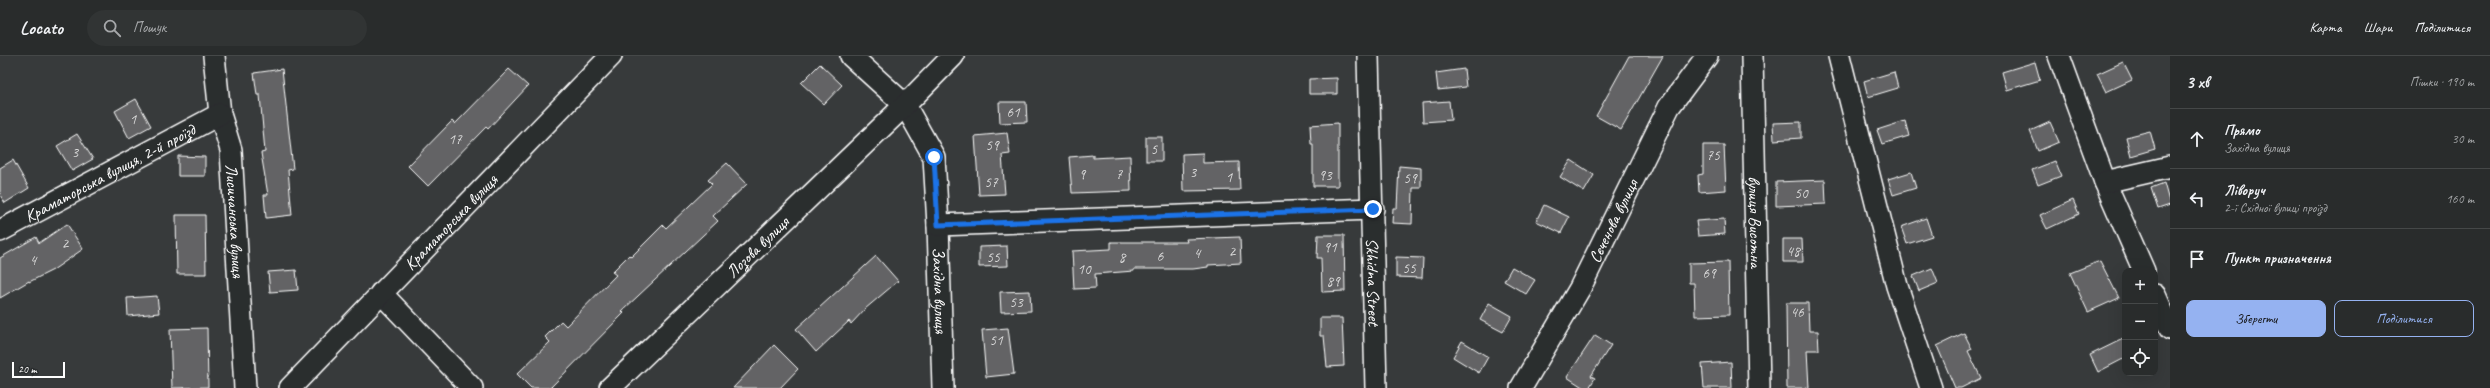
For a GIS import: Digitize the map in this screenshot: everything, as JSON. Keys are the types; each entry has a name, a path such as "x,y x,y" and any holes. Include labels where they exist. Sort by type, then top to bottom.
{"street":[{"name":"Лисичанська вулиця","path":"214,56 220,114 231,150 245,388"},
{"name":"Краматорська вулиця","path":"290,388 611,56"},
{"name":"Західна вулиця","path":"851,56 905,105 934,157 938,225 943,388"},
{"name":"Лозова вулиця","path":"610,388 905,105 952,56"},
{"name":"Skhidna Street","path":"1368,56 1373,209 1376,388"},
{"name":"Сєченова вулиця","path":"1521,388 1580,288 1669,107 1707,56"},
{"name":"вулиця Висотна","path":"1752,56 1759,388"},
{"path":"1839,56 1897,286 1930,388"},
{"path":"2059,56 2105,182 2143,268"},
{"name":"Краматорська вулиця, 2-й проїзд","path":"0,232 220,114"},
{"path":"2105,182 2170,167"},
{"path":"938,225 1373,209"},
{"path":"381,293 472,388"},
{"path":"2158,302 2170,330"}],"building":[{"path":"1629,56 1663,56 1621,130 1596,116"},
{"path":"2035,62 2040,80 2007,90 2002,72"},
{"path":"2123,62 2132,80 2106,92 2097,74"},
{"path":"820,64 842,85 824,104 801,83"},
{"path":"282,69 293,169 288,170 292,215 266,218 264,195 268,195 261,153 265,152 260,95 257,95 254,73"},
{"path":"509,69 528,86 488,129 486,127 428,186 408,166 452,121 455,124"},
{"path":"1464,69 1466,87 1438,90 1436,73"},
{"path":"1894,72 1898,88 1868,97 1864,81"},
{"path":"1337,78 1337,94 1309,94 1309,79"},
{"path":"136,99 151,126 129,138 115,111"},
{"path":"1449,101 1451,120 1423,122 1422,103"},
{"path":"999,102 1026,102 1027,122 1000,123"},
{"path":"1905,121 1909,136 1882,144 1877,130"},
{"path":"1801,122 1801,138 1774,140 1773,123"},
{"path":"2050,122 2059,142 2038,151 2030,131"},
{"path":"1338,123 1338,186 1313,186 1313,144 1311,144 1310,125"},
{"path":"2150,131 2155,149 2131,156 2126,137"},
{"path":"1007,133 1010,154 1002,155 1005,194 979,195 975,136"},
{"path":"77,134 93,159 72,171 57,146"},
{"path":"1146,137 1162,137 1162,161 1146,161"},
{"path":"1703,145 1724,145 1726,190 1699,192 1698,175 1703,174"},
{"path":"1203,153 1203,163 1239,162 1240,190 1183,191 1182,154"},
{"path":"1093,155 1093,158 1130,156 1131,191 1072,193 1069,157"},
{"path":"178,156 205,157 205,176 178,176"},
{"path":"13,160 29,188 5,203 0,195 0,168"},
{"path":"1571,160 1594,175 1584,192 1560,177"},
{"path":"2055,161 2061,176 2038,185 2032,170"},
{"path":"727,163 747,184 713,216 718,221 622,311 624,313 550,388 531,388 517,374 550,342 545,337 561,321 566,326 616,275 612,272 629,255 631,257 663,225 666,228 712,184 708,180"},
{"path":"1399,166 1421,168 1421,188 1413,188 1412,224 1392,223 1393,208 1397,208"},
{"path":"1911,172 1916,188 1893,195 1888,179"},
{"path":"1825,180 1826,204 1776,206 1776,182"},
{"path":"2164,183 2170,205 2158,209 2151,188"},
{"path":"2073,200 2079,214 2047,229 2040,215"},
{"path":"1544,205 1569,217 1561,233 1536,221"},
{"path":"176,215 205,215 206,274 177,274"},
{"path":"1926,218 1932,236 1907,244 1901,227"},
{"path":"1724,219 1725,234 1698,236 1696,221"},
{"path":"67,224 83,249 53,270 29,281 0,298 0,258 36,237 39,243"},
{"path":"1318,235 1344,235 1345,291 1322,292 1321,258 1317,258"},
{"path":"1240,237 1241,263 1208,265 1208,267 1193,269 1134,269 1134,271 1095,274 1096,288 1074,289 1072,251 1111,249 1111,242 1187,242 1186,239"},
{"path":"1783,239 1802,239 1803,262 1783,262"},
{"path":"1007,246 1008,266 979,267 979,247"},
{"path":"876,256 898,281 865,309 851,324 849,321 816,352 796,329"},
{"path":"1396,257 1423,258 1422,278 1396,277"},
{"path":"2100,261 2119,298 2088,312 2070,273"},
{"path":"1728,262 1729,315 1695,316 1694,283 1689,283 1689,263"},
{"path":"1512,267 1535,280 1526,294 1504,281"},
{"path":"1932,268 1938,283 1919,291 1913,276"},
{"path":"296,270 298,290 270,292 268,272"},
{"path":"1030,291 1031,311 1001,312 1000,292"},
{"path":"157,296 159,313 128,316 127,298"},
{"path":"1489,303 1512,316 1503,332 1480,320"},
{"path":"1786,303 1808,303 1809,331 1818,331 1819,350 1807,350 1809,388 1787,388"},
{"path":"1320,318 1342,318 1344,366 1327,367 1324,336 1320,336"},
{"path":"207,328 208,387 172,388 170,329"},
{"path":"1008,328 1014,374 986,377 982,330"},
{"path":"1964,333 1972,349 1968,351 1981,378 1961,388 1955,388 1937,346"},
{"path":"1595,335 1611,345 1591,376 1595,378 1589,388 1584,388 1567,377"},
{"path":"2122,339 2122,360 2098,372 2090,355"},
{"path":"1462,341 1488,357 1479,373 1453,357"},
{"path":"774,345 798,369 780,388 733,388"},
{"path":"1731,362 1732,388 1704,388 1702,364"}],"route":[{"path":"934,157 938,225 1373,209"}]}
